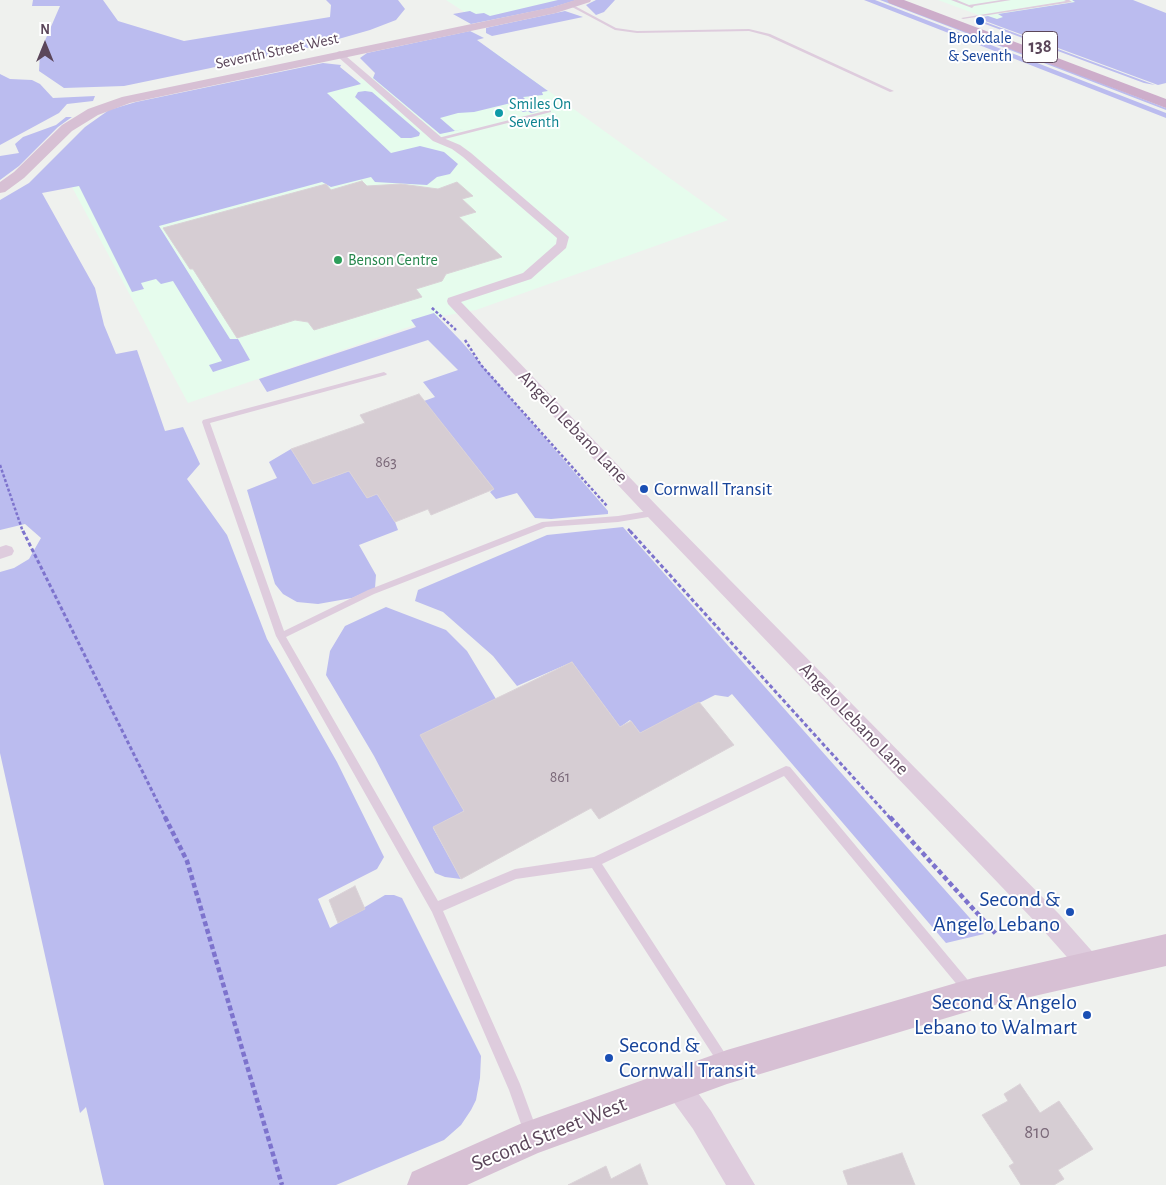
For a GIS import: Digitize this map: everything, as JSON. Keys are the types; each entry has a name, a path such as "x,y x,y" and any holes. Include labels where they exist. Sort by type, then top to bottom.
{"main road":[{"name":"138","path":"893,0 1166,104"},
{"name":"138","path":"915,0 965,12 1166,95"}],"street":[{"name":"Seventh Street West","path":"0,189 20,175 67,128 109,106 150,94 572,6 586,0"},
{"name":"Angelo Lebano Lane","path":"340,54 436,139 456,147 471,158 561,234 563,240 556,250 527,276 453,301 654,513 1051,922 1090,966"},
{"name":"Second Street West","path":"424,1185 533,1137 727,1067 973,994 1166,950"},
{"path":"676,1084 702,1120 741,1185"}],"lane":[{"path":"953,0 965,12 988,13 1070,2 1066,0"},
{"path":"964,0 973,5"},
{"path":"965,12 973,5 1009,0"},
{"path":"572,6 615,30 637,32 740,30 769,35 892,91"},
{"path":"965,12 988,13"},
{"path":"436,139 549,111"},
{"path":"384,374 206,422 281,636 436,908 515,1089 533,1137"},
{"path":"281,636 371,592 545,524 618,519 654,513"},
{"path":"436,908 515,874 595,862 786,770 973,994"},
{"path":"595,862 727,1067"}],"path":[{"path":"432,308 458,332"},
{"path":"464,338 481,364 618,519 996,934"},
{"path":"0,465 24,534 187,861 282,1185"}],"shaded area":[{"path":"33,0 103,0 118,21 184,41 330,17 331,5 326,0 398,0 405,9 396,20 370,30 307,48 124,86 64,88 39,71 40,52 60,6 32,6"},
{"path":"446,0 566,0 477,20"},
{"path":"558,0 577,0 550,8 471,24 453,14 470,11 490,16"},
{"path":"596,0 615,0 604,12 596,15 586,5"},
{"path":"864,0 875,0 1166,113 1166,118"},
{"path":"880,0 887,0 1166,108 1166,110"},
{"path":"938,0 1123,0 992,20"},
{"path":"1072,0 1133,0 1166,13 1166,83 1158,85 977,18 988,16 997,19 1003,17 998,14 1075,2"},
{"path":"565,11 583,17 492,36 486,33 486,28"},
{"path":"977,19 1155,85 1144,83 977,21"},
{"path":"470,31 484,38 477,40 548,91 542,92 543,95 523,97 525,99 517,101 532,112 540,111 531,113 528,111 523,112 511,103 440,118 455,131 440,134 373,78 375,73 360,58 367,53"},
{"path":"493,51 728,220 476,310 438,317 188,403 65,174 310,90"},
{"path":"323,63 341,65 340,67 361,84 327,93 391,153 420,146 444,152 458,164 450,174 437,177 427,185 375,182 371,177 331,187 322,182 159,226 230,339 238,339 250,360 213,372 209,365 222,361 173,281 161,284 156,279 141,283 144,289 132,292 79,186 42,193 95,288 104,325 116,354 137,350 165,431 183,427 200,464 187,479 227,535 267,639 337,762 384,857 377,869 318,899 330,928 385,895 394,895 402,898 481,1056 476,1100 461,1125 444,1140 336,1185 104,1185 86,1107 80,1113 0,753 0,572 14,568 29,559 41,538 25,524 0,530 0,200 29,183 85,127 109,110 136,102"},
{"path":"0,74 10,79 32,80 40,84 53,98 95,96 93,101 67,104 59,113 0,145"},
{"path":"358,92 372,92 420,133 419,136 401,138 355,97"},
{"path":"66,117 72,117 58,127 19,166 0,180 0,156 19,153 15,144 23,137 56,125"},
{"path":"434,313 461,341 608,511 608,514 551,519 535,518 517,493 496,499 490,492 494,489 424,401 435,397 423,382 458,370 428,340 267,392 259,379 416,327 411,320"},
{"path":"291,449 313,484 349,471 367,498 377,494 395,522 398,530 359,545 376,575 375,588 352,598 318,604 297,602 283,594 275,584 247,490 277,478 269,462"},
{"path":"623,527 984,934 946,943 732,694 728,697 715,695 640,733 630,720 620,727 572,662 517,686 493,656 443,612 415,601 418,590 547,535"},
{"path":"386,607 446,630 467,651 496,699 421,735 464,811 433,828 461,879 445,877 435,873 374,756 326,675 330,651 345,626"}],"building":[{"name":"Benson Centre","path":"362,181 367,186 401,184 438,189 457,182 473,196 462,199 476,212 459,217 502,257 446,274 442,281 416,289 422,297 314,330 308,322 295,320 237,338 193,269 190,269 163,228 326,184 331,190"},
{"path":"419,394 494,489 431,515 428,509 395,522 377,494 367,498 349,471 313,484 291,449 365,423 360,415"},
{"path":"572,662 620,727 631,721 640,733 699,702 734,745 599,819 591,808 461,879 433,827 464,811 420,735"},
{"path":"355,886 365,909 338,923 329,900"},
{"path":"1020,1084 1040,1113 1059,1101 1093,1149 1058,1170 1064,1179 1054,1185 1021,1185 1009,1166 1014,1163 982,1115 1008,1101 1004,1094"},
{"path":"902,1153 915,1185 848,1185 843,1171"},
{"path":"640,1164 648,1185 568,1185 606,1166 611,1179"}],"place":[{"name":"Brookdale & Seventh","path":"980,21"},
{"name":"Smiles On Seventh","path":"499,113"},
{"name":"Benson Centre","path":"338,260"},
{"name":"Cornwall Transit","path":"644,489"},
{"name":"Second & Angelo Lebano","path":"1070,912"},
{"name":"Second & Angelo Lebano to Walmart","path":"1087,1015"},
{"name":"Second & Cornwall Transit","path":"609,1058"}]}
